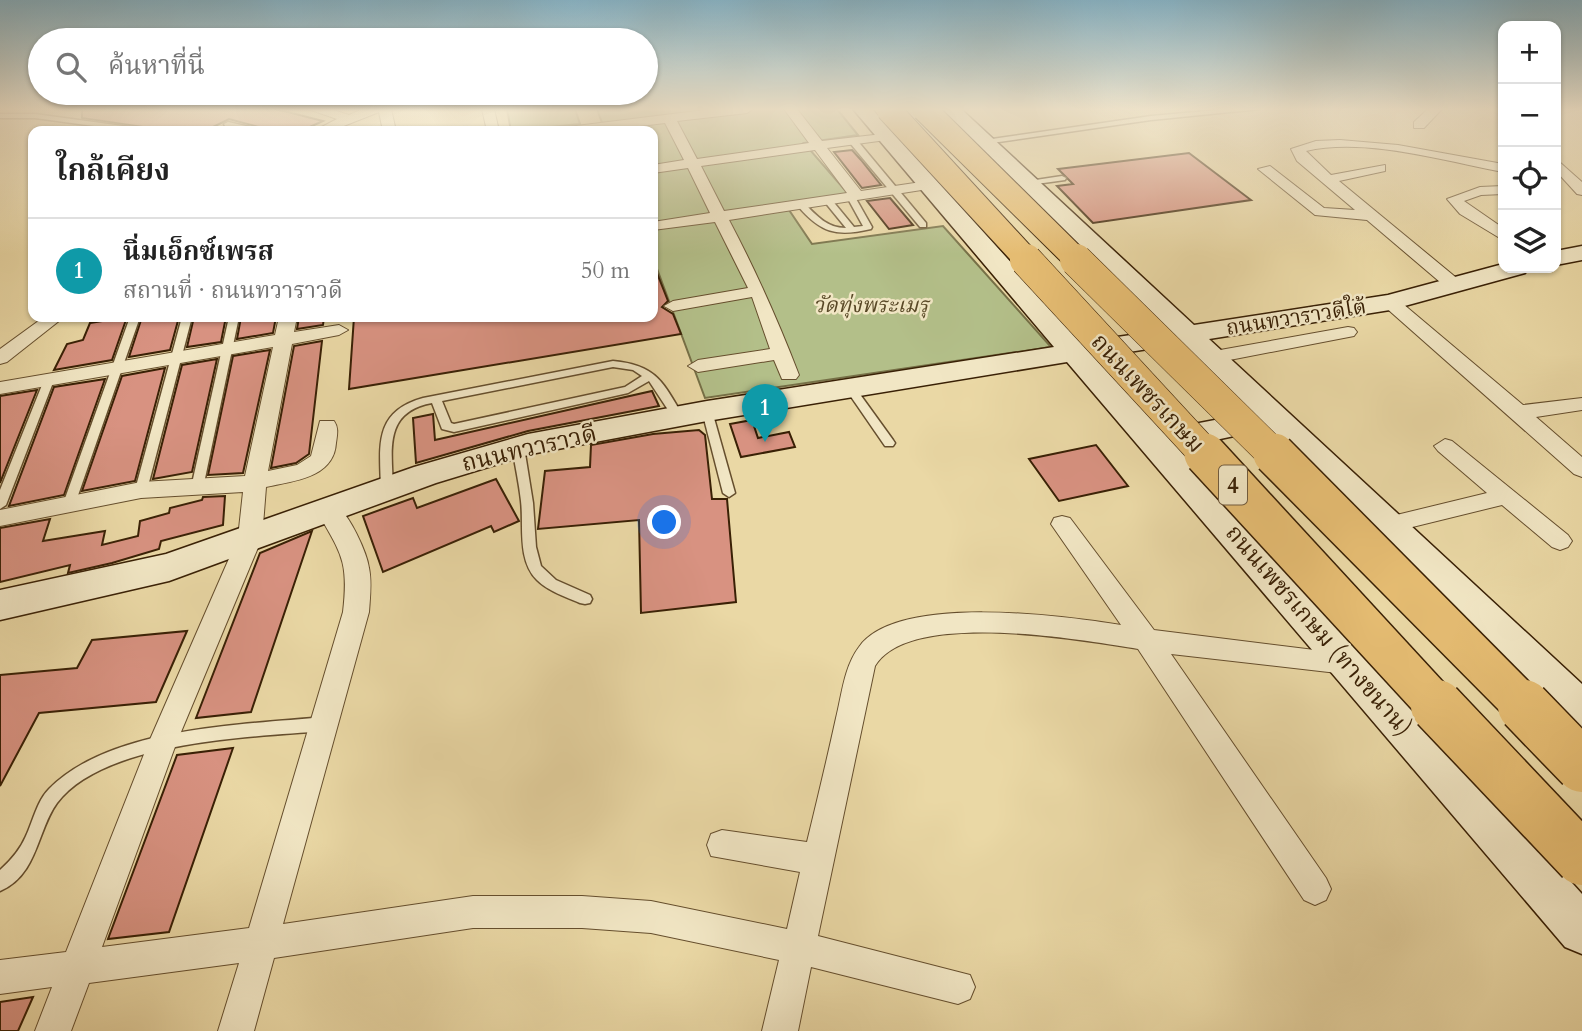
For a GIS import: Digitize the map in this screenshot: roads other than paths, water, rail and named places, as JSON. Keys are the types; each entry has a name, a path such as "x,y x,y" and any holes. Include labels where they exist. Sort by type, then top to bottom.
{"highway":[{"name":"ถนนเพชรเกษม","path":"919,157 1582,859"},
{"name":"ถนนเพชรเกษม","path":"973,157 1438,617 1582,766"}],"main road":[{"name":"ถนนเพชรเกษม (ทางขนาน)","path":"910,157 928,185 1073,352 1582,930"},
{"path":"1001,157 1182,334 1388,525 1568,683 1582,710"},
{"path":"1561,257 1582,253"},
{"name":"ถนนทวาราวดีใต้","path":"1073,352 1390,302 1498,273"},
{"name":"ถนนทวาราวดี","path":"0,605 169,567 387,489 518,447 692,414 1073,352"},
{"path":"1155,443 1274,418"}],"street":[{"path":"690,157 758,291 789,374"},
{"path":"658,168 736,157"},
{"path":"826,157 854,197"},
{"path":"1302,157 1453,284"},
{"path":"1437,157 1498,167"},
{"path":"1330,179 1380,168"},
{"path":"1561,168 1582,191"},
{"path":"1265,169 1320,212 1375,216"},
{"path":"658,226 928,185"},
{"path":"1498,190 1480,191 1454,199 1465,211 1498,232"},
{"path":"673,306 758,291"},
{"path":"1390,302 1452,353 1516,413 1582,469"},
{"path":"0,358 48,322"},
{"path":"53,1031 162,744 250,538 255,483 287,322"},
{"path":"0,387 283,342 339,330"},
{"path":"1209,358 1348,332"},
{"path":"698,366 783,354"},
{"path":"1516,413 1582,404"},
{"path":"0,518 141,490 255,483 313,466 325,450 327,426"},
{"path":"1445,446 1560,541"},
{"path":"1388,525 1506,496"},
{"path":"236,1031 356,612 360,568 347,538 328,511"},
{"path":"1062,524 1146,639 1315,889"},
{"path":"780,1031 862,665 870,649 884,639 895,632 981,621 1036,621 1146,639 1346,663"},
{"path":"722,845 820,860"},
{"path":"0,976 366,930 473,912 557,911 651,917 800,948 958,987"}],"lane":[{"path":"867,157 923,225"},
{"path":"1029,183 1062,178"},
{"path":"801,205 825,229 852,230 870,225 854,197"},
{"path":"828,201 852,230"},
{"path":"69,504 133,322"},
{"path":"141,490 186,322"},
{"path":"197,488 233,322"},
{"path":"387,489 386,431 395,415 405,406 613,364 628,364 651,375 692,414 729,492"},
{"path":"436,399 442,420 446,426 453,428 628,390 651,375"},
{"path":"0,505 49,380"},
{"path":"850,388 889,443"},
{"path":"518,447 528,509 527,546 531,563 550,584 585,599"},
{"path":"0,882 23,858 52,796 76,772 112,757 162,744 324,724"}],"place":[{"name":"นิ่มเอ็กซ์เพรส","path":"765,442"}],"park label":[{"name":"วัดทุ่งพระเมรุ","path":"871,305"}]}
